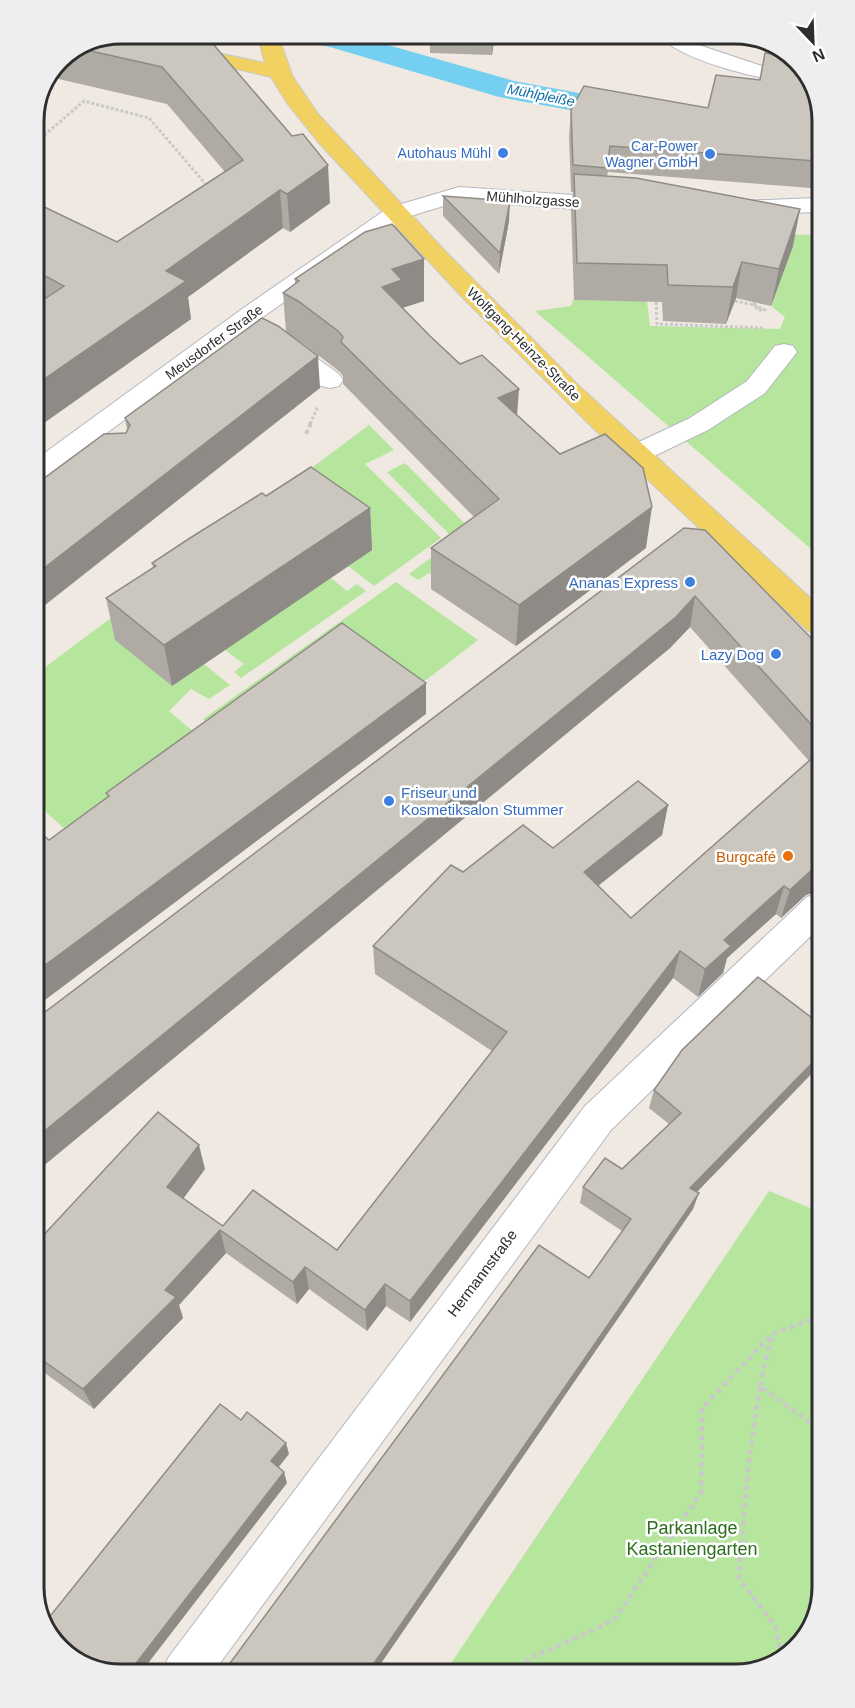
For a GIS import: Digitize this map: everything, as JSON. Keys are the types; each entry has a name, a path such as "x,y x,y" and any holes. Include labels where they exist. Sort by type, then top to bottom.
{"main road":[{"path":"146,43 278,72"},
{"name":"Wolfgang-Heinze-Straße","path":"269,43 278,72 312,121 396,213 506,329 636,454 752,556 812,616"}],"street":[{"path":"683,44 759,72 796,74"},
{"name":"Mühlholzgasse","path":"396,213 459,195 645,206"},
{"path":"714,208 812,205"},
{"name":"Meusdorfer Straße","path":"44,466 239,323 396,213"},
{"path":"239,323 291,350 330,380"},
{"path":"636,454 699,424 756,387 784,352"},
{"path":"84,437 111,453"},
{"path":"682,538 709,518"},
{"name":"Hermannstraße","path":"191,1664 598,1118 812,914"}],"path":[{"path":"44,136 84,101 149,118 213,193"},
{"path":"667,298 656,297 657,324 786,329 784,352"},
{"path":"723,299 755,304"},
{"path":"525,1664 528,1659 613,1622 700,1493 702,1408 772,1334 812,1319"},
{"path":"772,1334 760,1386 748,1468 739,1578 775,1626 780,1649"},
{"path":"760,1386 812,1424"}],"green space":[{"path":"760,234 812,235 812,550 535,311 571,306 573,300 647,301 650,326 780,329 785,317 771,306"},
{"path":"369,425 394,450 365,464 441,538 374,586 348,566 331,578 347,591 357,584 366,591 241,678 234,672 244,664 225,650 204,664 230,685 209,699 191,689 169,711 272,798 131,889 44,810 44,668"},
{"path":"405,463 488,547 441,581 429,573 418,580 409,574 455,540 387,472"},
{"path":"396,582 478,640 286,788 203,719"},
{"name":"Parkanlage Kastaniengarten","path":"769,1191 812,1209 812,1588 804,1622 799,1630 781,1649 764,1659 750,1663 450,1664"}],"water":[{"name":"Mühlpleiße","path":"311,43 382,43 514,81 708,117 812,129 812,148 668,128 499,97"}],"building":[{"path":"120,43 213,44 292,136 303,134 328,165 287,194 280,190 166,271 186,281 44,379 44,299 64,286 44,275 44,207 117,242 243,160 162,67 88,50"},
{"path":"765,53 774,54 783,61 783,72 794,72 806,91 812,120 812,161 610,146 607,168 573,165 571,110 584,86 708,108 716,75 760,80"},
{"path":"574,174 636,178 800,209 779,269 742,262 733,287 668,285 667,265 577,263"},
{"path":"443,196 510,201 500,253"},
{"path":"392,224 424,259 392,269 402,280 382,287 430,336 460,364 482,355 519,389 498,398 560,454 605,434 643,468 652,507 519,605 431,548 499,499 341,342 343,337 338,331 298,301 283,293 299,281 295,279 365,232"},
{"path":"262,318 278,326 318,356 44,568 44,478 104,434 126,433 130,425 125,418"},
{"path":"311,467 370,508 164,645 106,598 156,566 152,563 190,538 262,493 266,496"},
{"path":"684,528 705,530 812,639 812,725 695,596 676,617 44,1131 44,1013"},
{"path":"342,623 426,683 44,966 44,836 49,840 109,796 106,793"},
{"path":"812,758 812,870 790,890 784,886 724,940 731,946 705,969 680,951 410,1301 385,1284 365,1310 305,1267 293,1282 220,1230 165,1290 176,1297 83,1389 44,1361 44,1235 158,1112 199,1145 167,1187 223,1226 253,1190 337,1250 507,1032 373,946 451,865 463,872 523,825 553,848 638,781 668,805 584,872 631,918"},
{"path":"758,977 812,1018 812,1063 690,1188 699,1193 374,1664 229,1664 539,1245 589,1278 631,1219 583,1187 605,1158 622,1169 681,1113 654,1090 682,1050"},
{"path":"220,1404 241,1420 247,1412 286,1443 271,1461 284,1472 136,1664 105,1663 86,1657 66,1642 49,1617"}],"place":[{"name":"Autohaus Mühl","path":"503,153"},
{"name":"Car-Power Wagner GmbH","path":"710,154"},
{"name":"Ananas Express","path":"690,582"},
{"name":"Lazy Dog","path":"776,654"},
{"name":"Friseur und Kosmetiksalon Stummer","path":"389,801"},
{"name":"Burgcafé","path":"788,856"}]}
